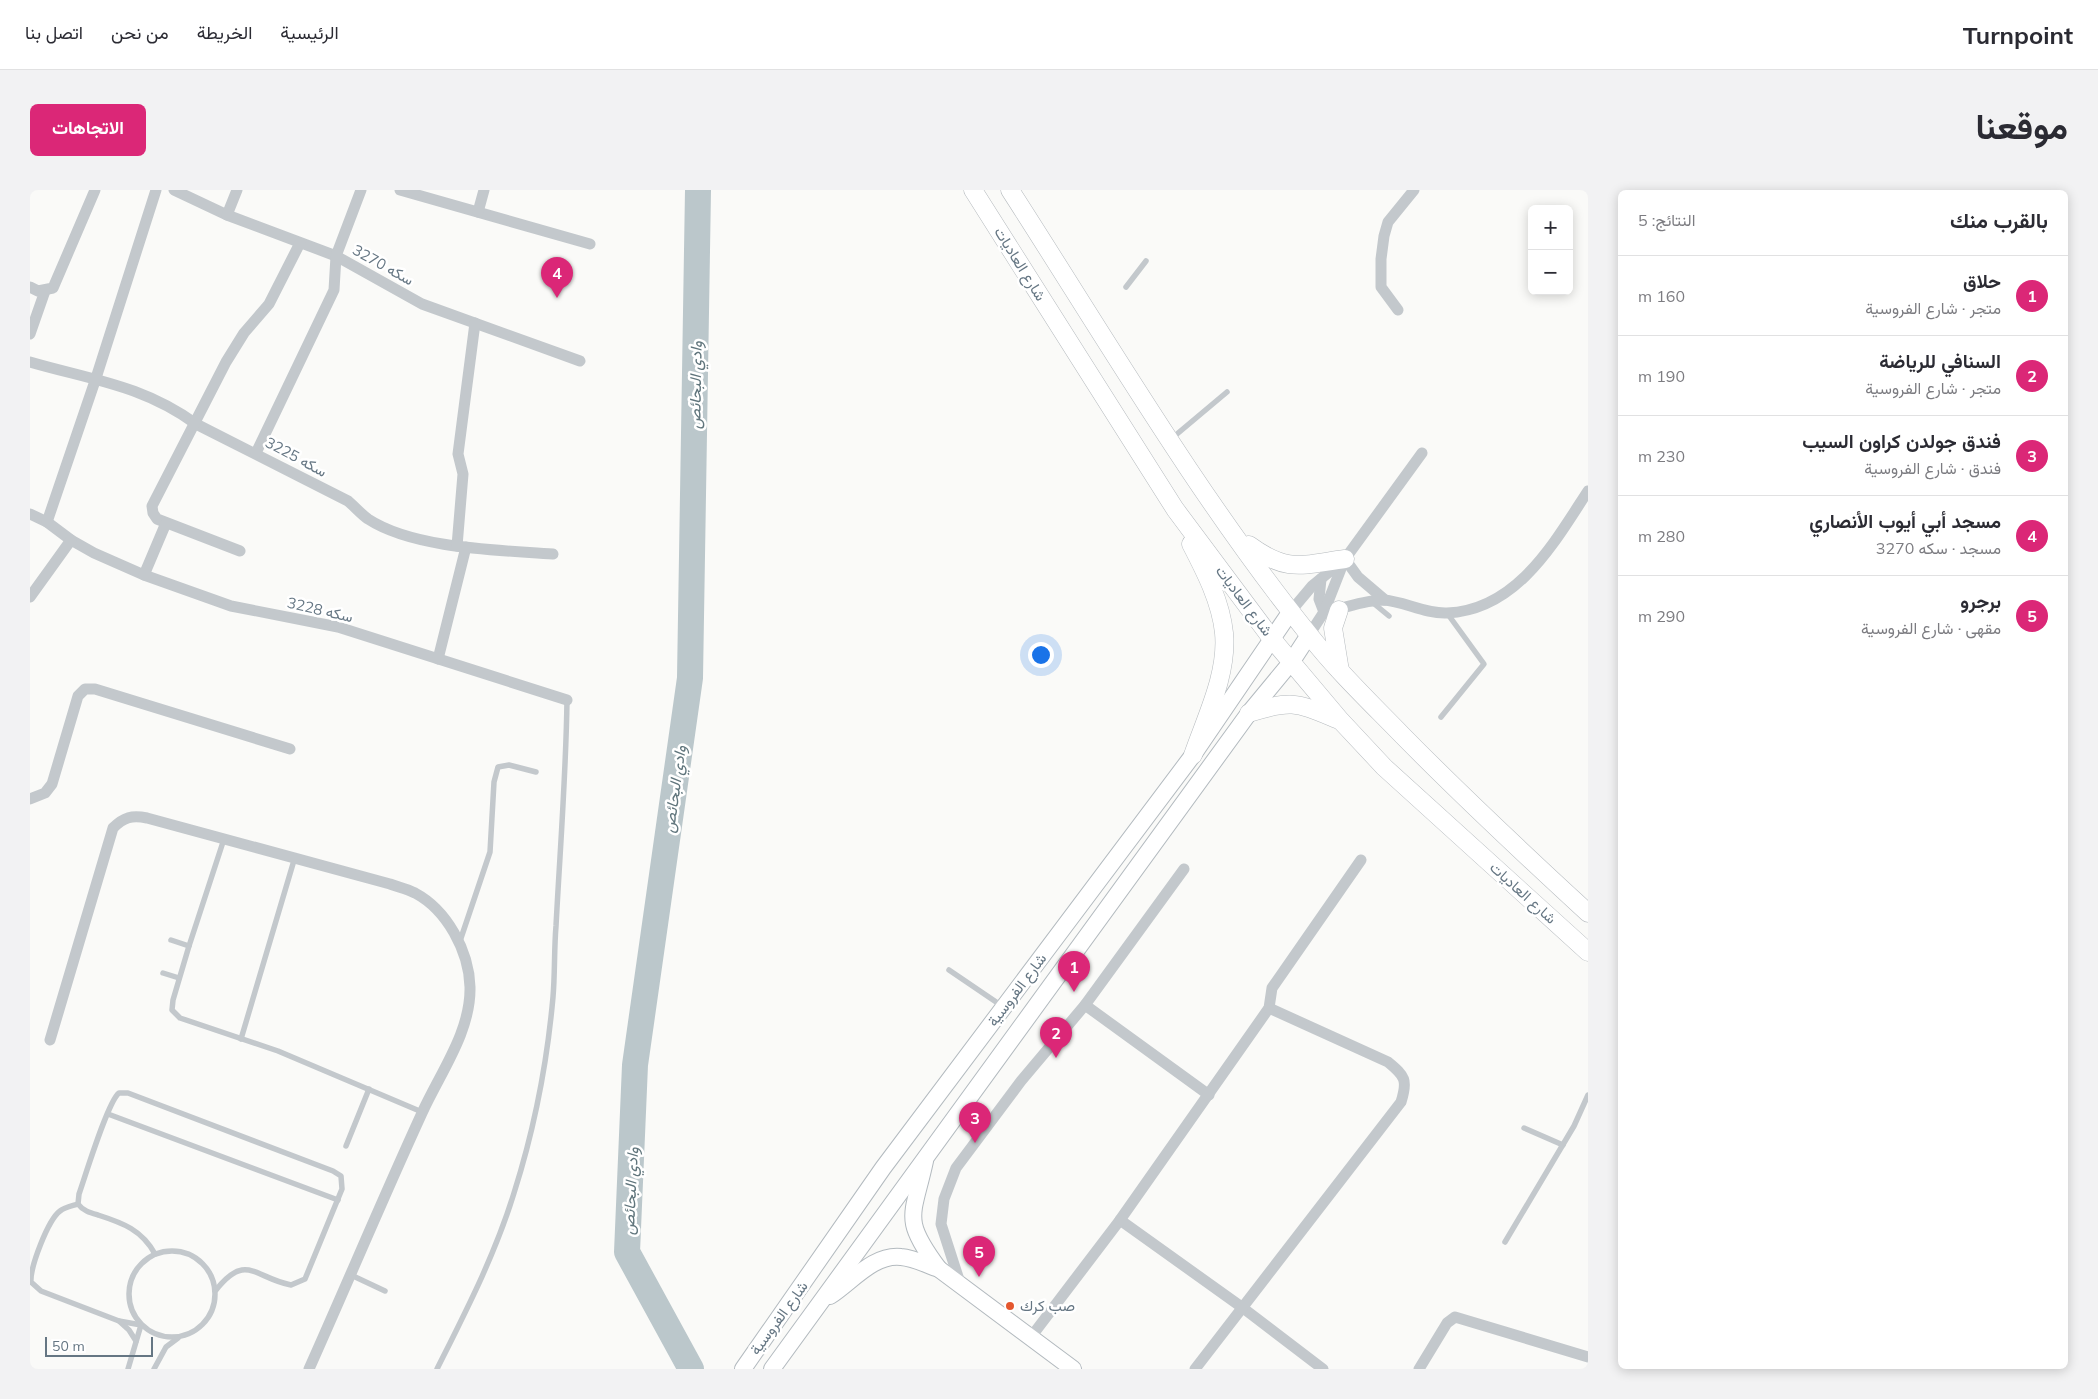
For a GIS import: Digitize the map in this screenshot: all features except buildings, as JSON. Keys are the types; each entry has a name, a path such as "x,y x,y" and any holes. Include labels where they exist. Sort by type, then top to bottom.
{"main road":[{"name":"شارع العاديات","path":"973,190 1175,509 1272,639 1341,721 1384,767 1588,952"},
{"name":"شارع العاديات","path":"1010,190 1170,439 1235,535 1309,636 1340,672 1473,807 1588,913"},
{"path":"1175,509 1217,602 1224,633 1224,655 1219,679 1193,755"},
{"path":"1235,535 1268,559 1282,564 1301,565 1345,559"},
{"name":"شارع الفروسية","path":"743,1369 884,1168 1193,755 1291,611"},
{"path":"1331,611 1340,672"},
{"name":"شارع الفروسية","path":"772,1369 1249,713 1292,661 1309,636"},
{"path":"1249,713 1278,704 1300,704 1341,721"},
{"path":"927,1155 912,1207 912,1222 918,1239 939,1269"},
{"path":"819,1303 839,1291 865,1269 884,1259 901,1256 939,1269 1073,1369"}],"street":[{"path":"30,287 38,291 53,288 95,190"},
{"path":"47,522 96,378 156,190"},
{"name":"سكه 3270","path":"174,190 227,215 336,256 422,304 580,361"},
{"path":"227,215 237,190"},
{"path":"256,453 334,290 336,256 361,190"},
{"path":"400,190 590,244"},
{"path":"478,212 484,190"},
{"path":"1398,310 1381,287 1381,259 1384,236 1388,222 1414,190"},
{"path":"240,551 156,519 152,513 152,506 196,424 226,362 244,333 268,304 300,242"},
{"path":"30,334 45,291"},
{"path":"438,659 461,546 463,474 458,454 475,323"},
{"name":"سكه 3225","path":"30,362 96,378 144,394 176,409 196,424 348,501 368,519 388,529 461,546 553,554"},
{"path":"1291,611 1312,586 1345,559 1422,453"},
{"path":"1345,559 1358,577 1385,600 1425,612 1447,613 1470,609 1491,601 1517,585 1528,575 1588,491"},
{"name":"سكه 3228","path":"30,514 47,522 71,540 144,575 231,606 338,627 566,700"},
{"path":"144,575 166,523"},
{"path":"30,597 71,540"},
{"path":"1309,636 1331,611 1345,559"},
{"path":"1321,579 1320,599 1331,611"},
{"path":"1331,611 1385,600"},
{"path":"30,799 45,793 52,784 78,696 85,689 95,689 290,749"},
{"path":"50,1040 113,828 122,819 135,815 295,857 414,892 433,906 448,923 459,943 466,964 470,986 468,1008 463,1029 422,1112 309,1369"},
{"path":"1031,1338 1120,1220 1209,1095 1269,1008 1272,988 1361,860"},
{"path":"962,1286 941,1224 944,1199 956,1168 1021,1081 1085,1005 1184,869"},
{"path":"1085,1005 1209,1095"},
{"path":"1195,1369 1401,1102 1406,1086 1401,1073 1388,1062 1269,1008"},
{"path":"1120,1220 1243,1308 1322,1369"},
{"path":"1419,1369 1447,1323 1455,1317 1588,1357"}],"lane":[{"path":"1126,287 1146,261"},
{"path":"1170,439 1227,392"},
{"path":"1372,602 1389,616"},
{"path":"1441,716 1484,664 1447,613"},
{"path":"437,1369 481,1283 496,1246 530,1134 544,1067 553,996 566,760 566,700"},
{"path":"459,943 490,852 494,782 498,767 509,765 536,772"},
{"path":"225,838 179,978 172,1006 176,1015 278,1051 422,1112"},
{"path":"241,1039 295,857"},
{"path":"170,940 189,946"},
{"path":"949,970 1004,1008"},
{"path":"163,973 179,978"},
{"path":"346,1146 369,1088"},
{"path":"78,1204 79,1194 115,1096 123,1092 337,1172 341,1176 343,1185 338,1200 308,1272 299,1284 284,1284 251,1270 242,1270 233,1272 216,1290"},
{"path":"1505,1242 1563,1145 1588,1095"},
{"path":"108,1114 338,1200"},
{"path":"1524,1128 1563,1145"},
{"path":"78,1204 86,1211 134,1228 142,1235 155,1254"},
{"path":"78,1204 60,1211 53,1218 32,1269 31,1282 41,1291 118,1321 141,1325 159,1335 181,1337"},
{"path":"141,1325 132,1313 128,1300 129,1286 134,1272 143,1261 155,1254 175,1251 194,1256 205,1265 212,1277 216,1290 215,1303 207,1320 192,1332 166,1346 154,1369"},
{"path":"351,1274 385,1292"},
{"path":"118,1321 129,1330 136,1341"},
{"path":"128,1369 141,1325"}],"waterway":[{"name":"وادي البحائص","path":"691,1369 627,1252 635,1065 690,678 698,190"}],"place":[{"name":"مسجد أبي أيوب الأنصاري","path":"557,298"},
{"name":"حلاق","path":"1074,992"},
{"name":"السنافي للرياضة","path":"1056,1058"},
{"name":"فندق جولدن كراون السيب","path":"975,1143"},
{"name":"برجرو","path":"979,1277"},
{"name":"صب كرك","path":"1010,1306"}]}
